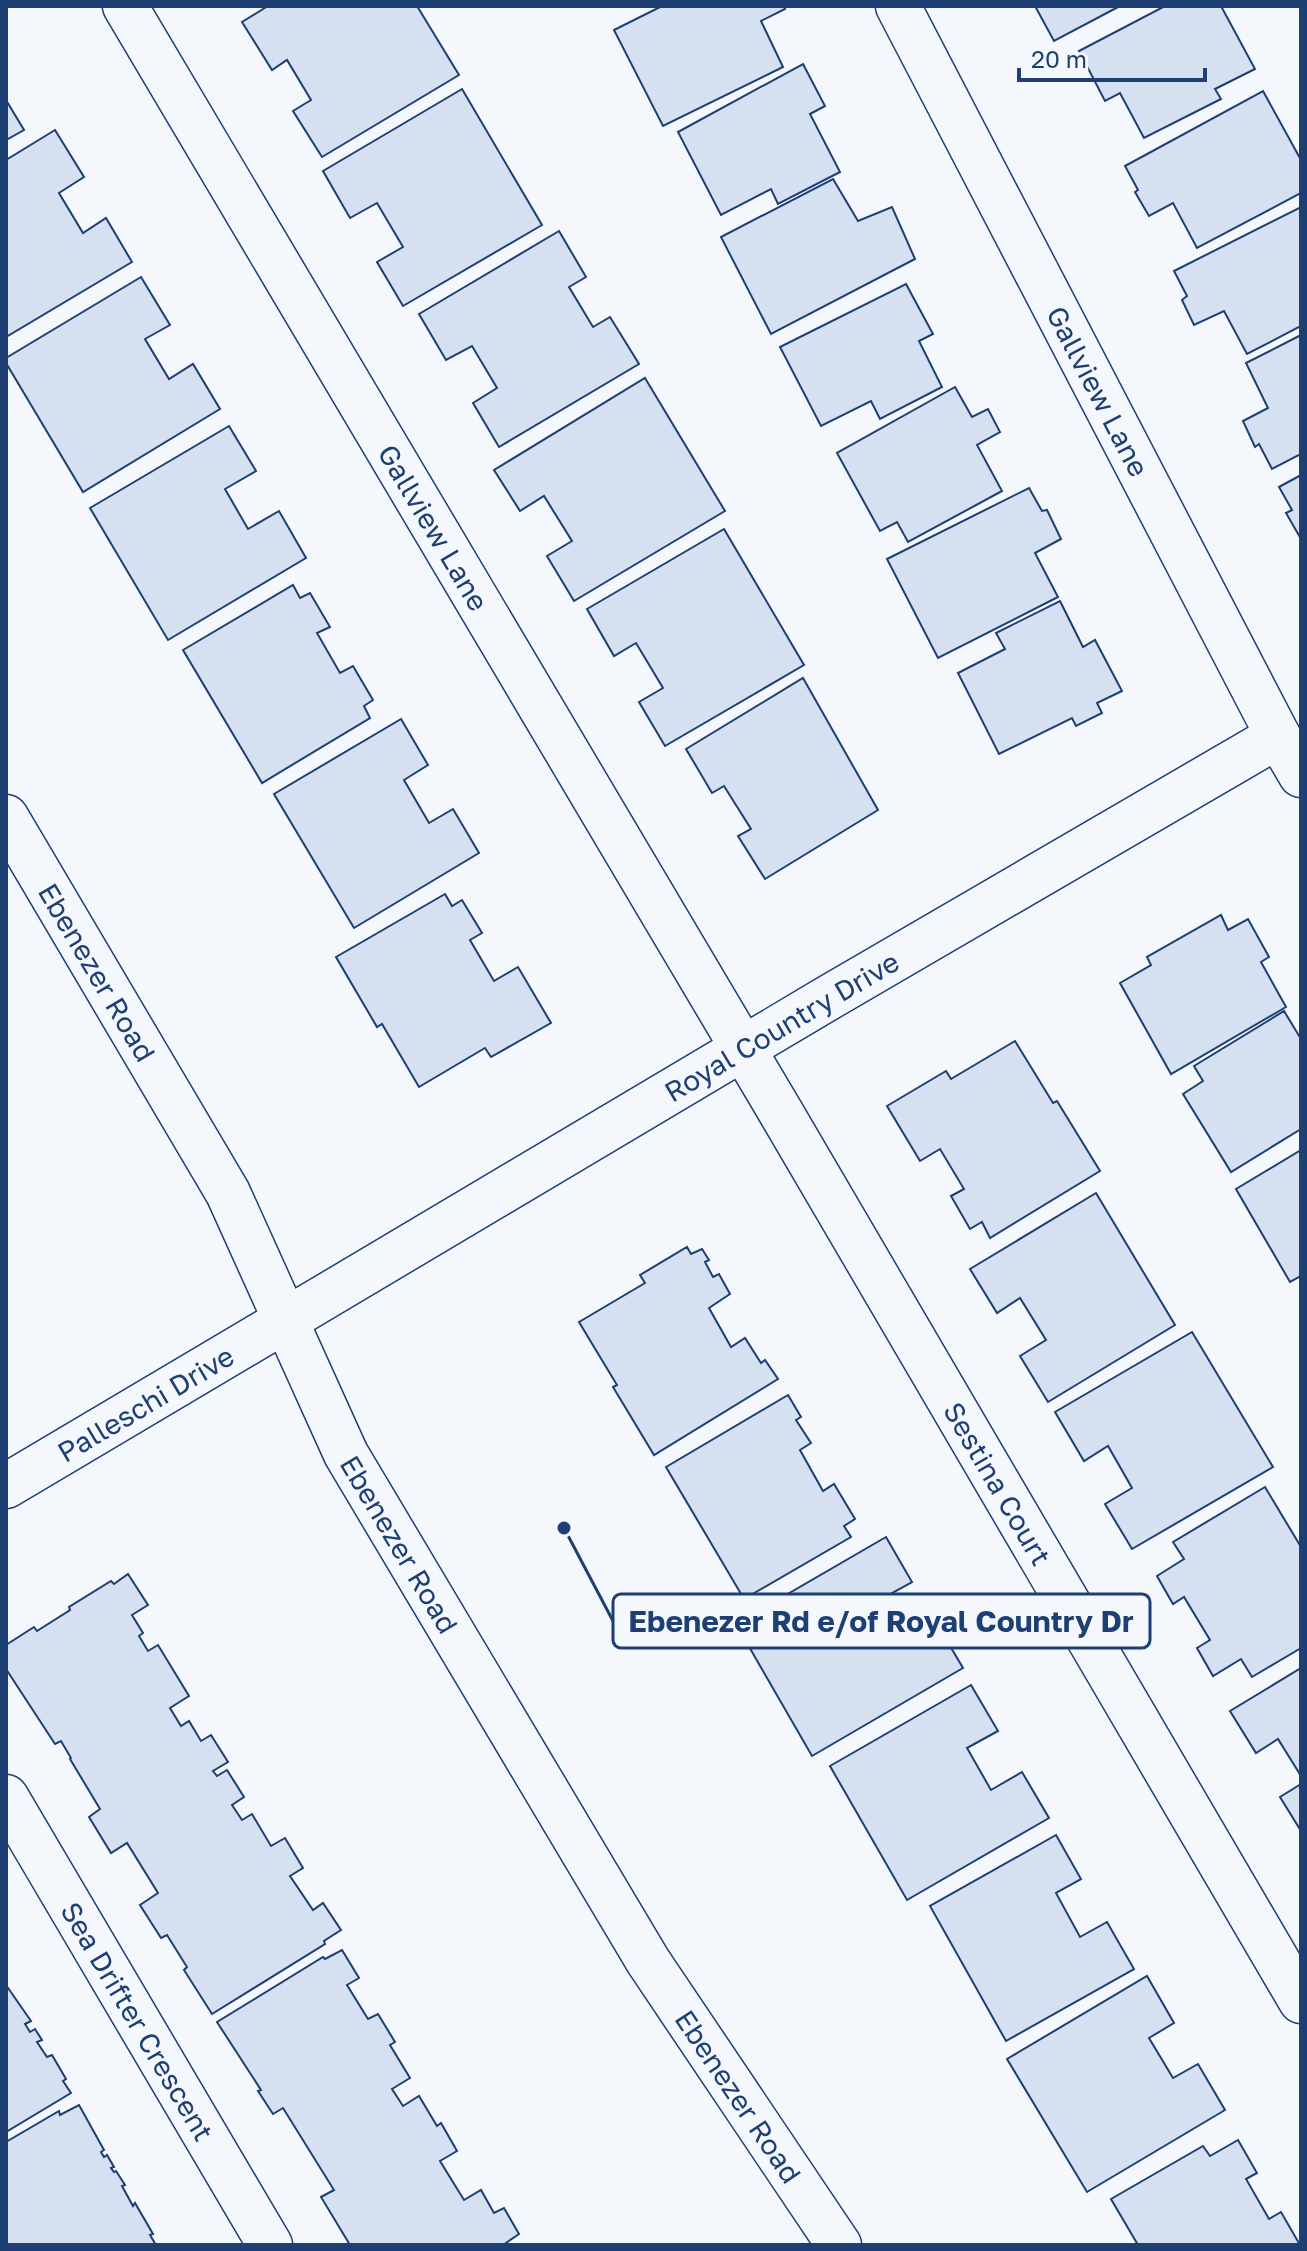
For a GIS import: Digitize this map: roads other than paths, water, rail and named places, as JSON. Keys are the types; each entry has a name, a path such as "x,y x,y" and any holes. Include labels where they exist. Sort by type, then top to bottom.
{"street":[{"name":"Gallview Lane","path":"125,6 743,1049"},
{"name":"Gallview Lane","path":"898,6 1301,775"},
{"name":"Royal Country Drive","path":"286,1320 1278,736"},
{"name":"Ebenezer Road","path":"6,817 228,1193 346,1454 648,1961 839,2245"},
{"name":"Sestina Court","path":"743,1049 1301,2001"},
{"name":"Palleschi Drive","path":"6,1486 286,1320"},
{"name":"Sea Drifter Crescent","path":"6,1797 270,2245"}],"place":[{"name":"Ebenezer Rd e/of Royal Country Dr","path":"564,1528"}]}
